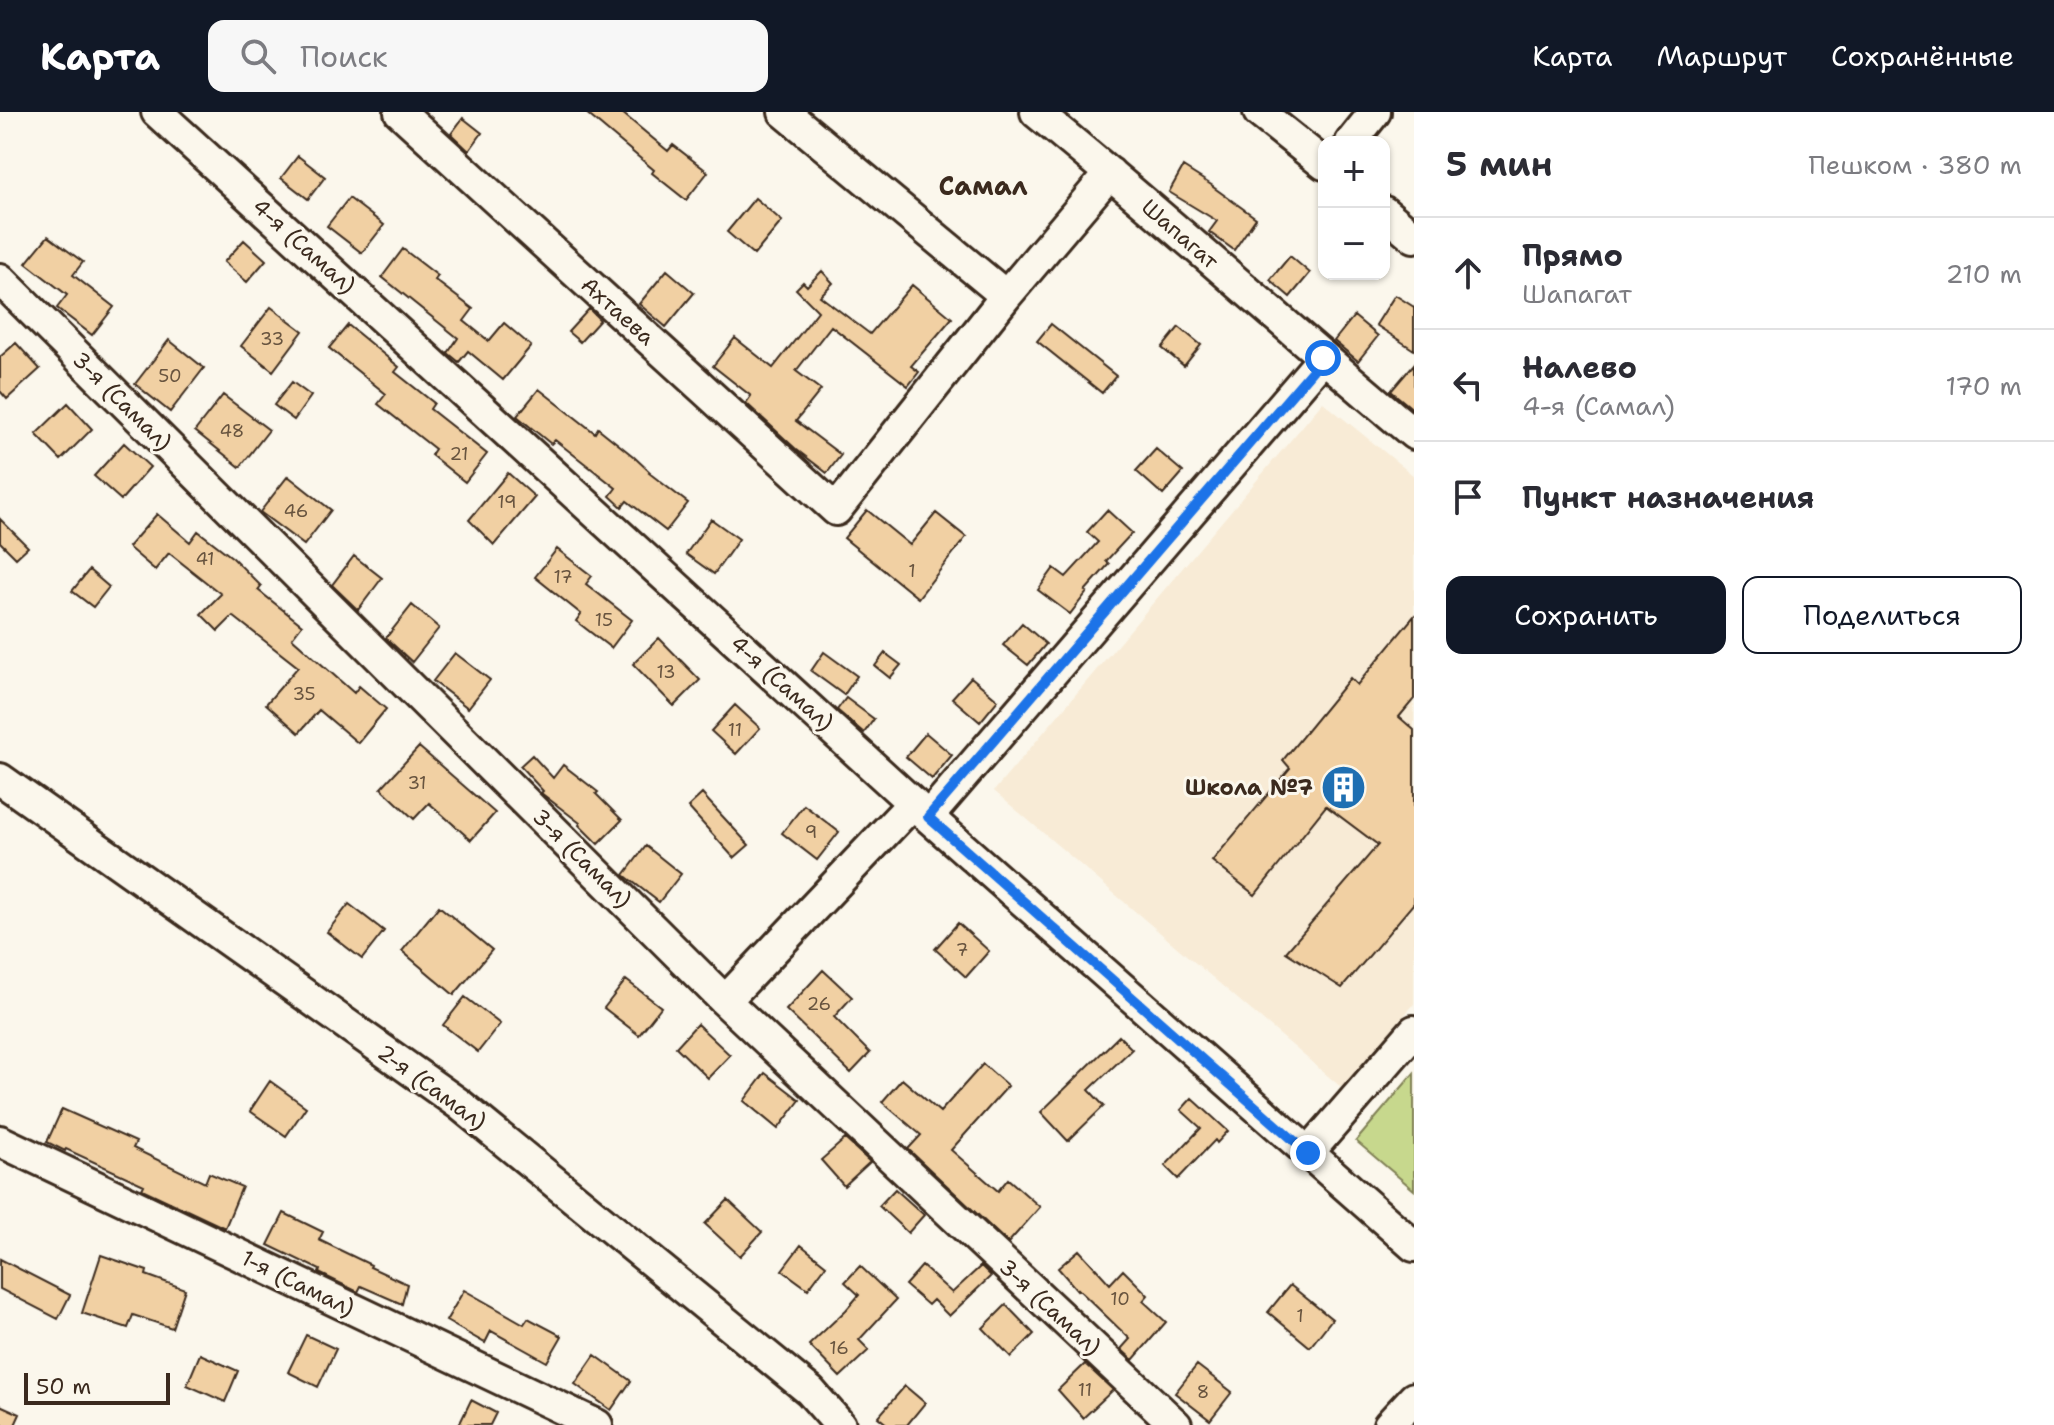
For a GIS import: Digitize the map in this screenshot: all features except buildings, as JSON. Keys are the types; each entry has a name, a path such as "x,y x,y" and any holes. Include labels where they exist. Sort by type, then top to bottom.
{"street":[{"name":"4-я (Самал)","path":"157,112 920,810 1414,1246"},
{"name":"Ахтаева","path":"400,112 836,510 1006,296"},
{"path":"784,112 1006,296 1110,173"},
{"name":"Шапагат","path":"1036,112 1414,434"},
{"path":"1259,112 1318,159"},
{"path":"1356,136 1375,112"},
{"path":"1390,217 1414,237"},
{"name":"3-я (Самал)","path":"0,279 725,1001 1176,1425"},
{"path":"725,1001 920,810 1323,358"},
{"name":"2-я (Самал)","path":"0,779 459,1104 810,1391 840,1425"},
{"path":"1308,1153 1414,1031"},
{"name":"1-я (Самал)","path":"0,1141 597,1425"},
{"path":"1389,1425 1414,1398"}],"shaded area":[{"path":"1323,402 1414,476 1414,1004 1342,1088 994,791"}],"green space":[{"path":"1414,1073 1414,1190 1356,1141"}],"place":[{"name":"Школа №7","path":"1344,787"}],"district":[{"name":"Самал","path":"983,185"}],"route":[{"path":"1308,1153 928,817 1323,358"}]}
